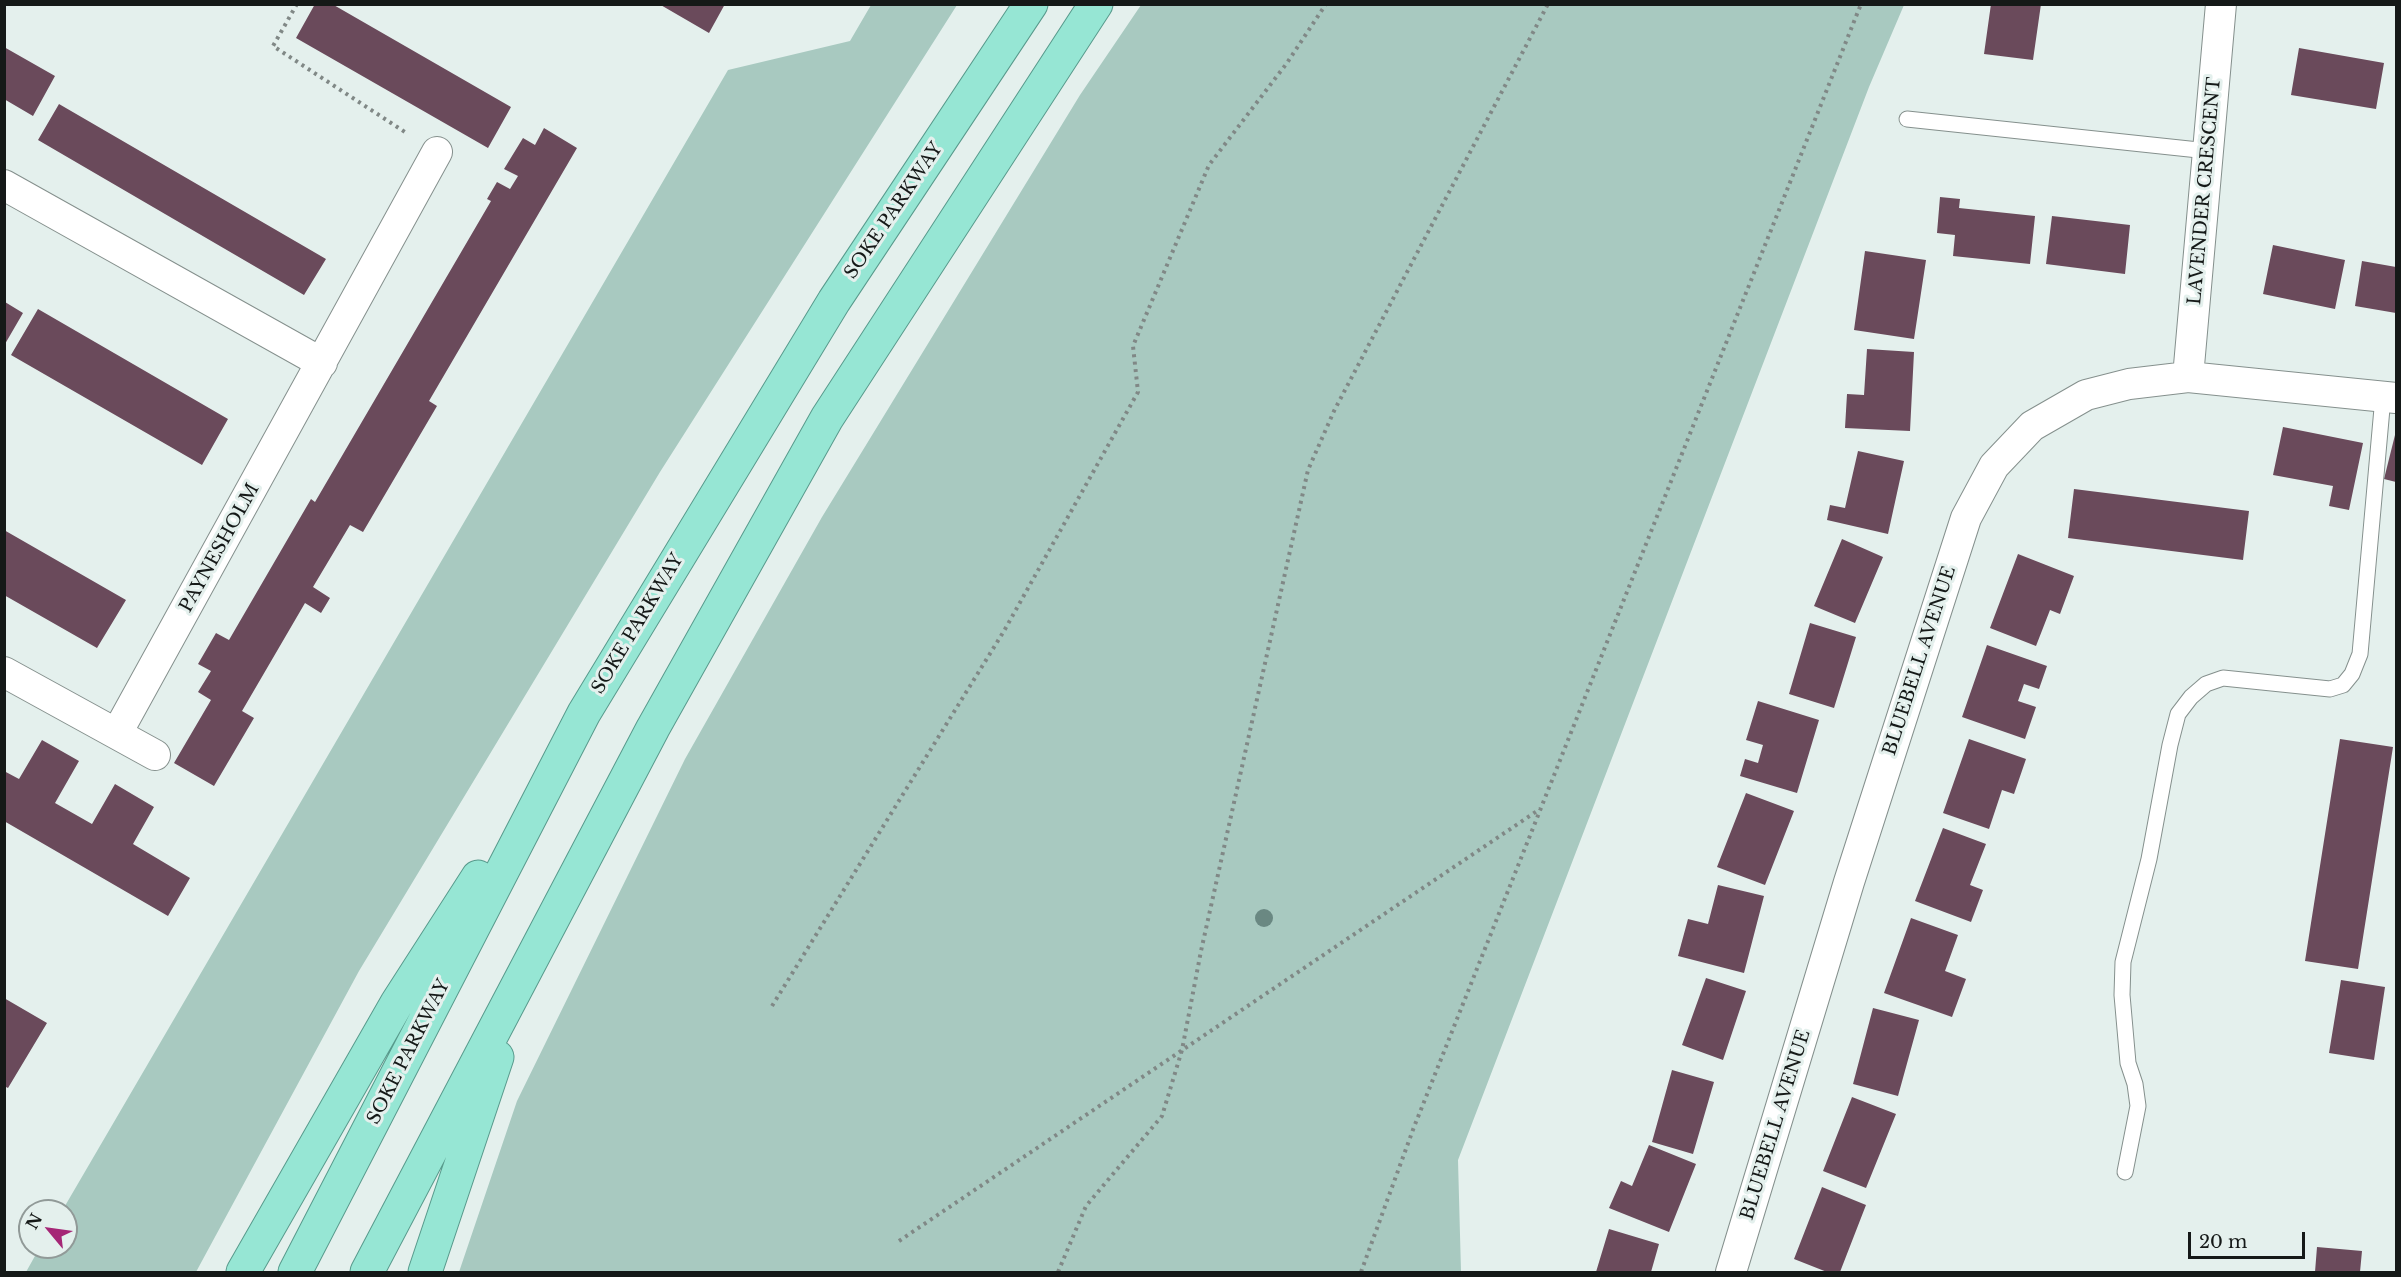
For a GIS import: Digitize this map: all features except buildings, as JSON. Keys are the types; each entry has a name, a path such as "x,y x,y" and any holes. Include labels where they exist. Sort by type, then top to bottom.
{"highway":[{"name":"SOKE PARKWAY","path":"295,1272 584,713 834,301 1031,4"},
{"path":"367,1272 653,728 827,418 1096,4"},
{"path":"243,1272 397,1003 584,713"},
{"path":"425,1272 530,959"}],"street":[{"name":"LAVENDER CRESCENT","path":"2188,377 2222,4"},
{"name":"PAYNESHOLM","path":"117,733 437,152"},
{"path":"4,186 322,363"},
{"name":"BLUEBELL AVENUE","path":"1731,1272 1850,882 1966,518 1994,466 2032,426 2086,394 2129,384 2188,377 2390,397"},
{"path":"4,672 154,755"}],"lane":[{"path":"1907,120 2208,152"},
{"path":"2125,1172 2138,1106 2135,1084 2128,1063 2122,995 2123,962 2149,860 2178,714 2191,697 2206,684 2223,678 2330,689 2343,685 2352,674 2360,654 2390,397"}],"path":[{"path":"297,4 273,46 437,152"},
{"path":"772,1006 1004,631 1138,392 1133,346 1209,165 1287,63 1326,4"},
{"path":"1058,1272 1086,1206 1162,1116 1182,1050 1201,951 1308,470 1334,411 1548,4"},
{"path":"1361,1272 1414,1126 1861,4"},
{"path":"899,1241 1540,809"}],"green space":[{"path":"871,5 957,5 660,472 359,971 196,1272 26,1272 33,1259 78,1259 78,1199 69,1199 728,70 850,41"},
{"path":"1141,5 1904,5 1869,87 1458,1160 1461,1272 459,1272 517,1101 685,759 822,517 1080,95"}]}
